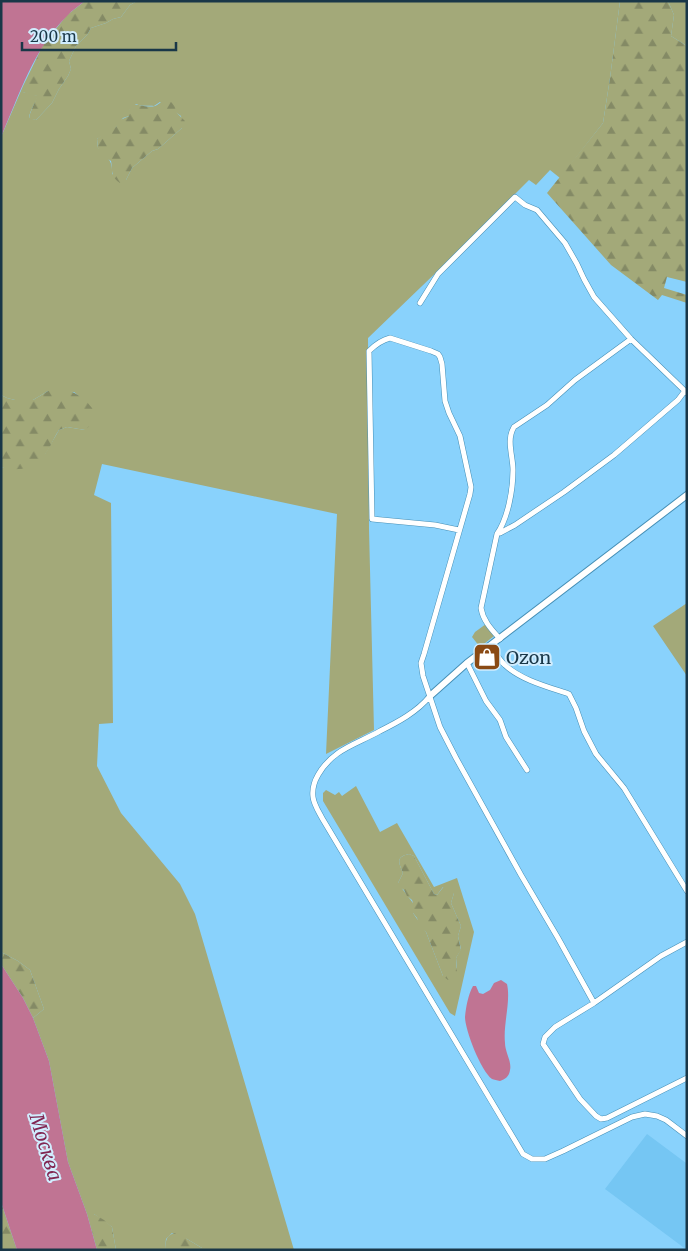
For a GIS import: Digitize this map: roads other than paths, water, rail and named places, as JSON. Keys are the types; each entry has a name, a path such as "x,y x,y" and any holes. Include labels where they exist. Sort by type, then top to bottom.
{"street":[{"path":"420,303 438,274 515,197 525,205 537,210 565,243 594,297 631,339 685,392 614,455 564,492 515,525 497,534"},
{"path":"459,530 435,525 372,518 370,351 374,346 386,339 390,338 423,348 438,354 440,357 445,401 460,436 471,487 470,494 421,663 423,676 440,726 456,758 594,1003"},
{"path":"500,640 487,623 481,608 497,534 502,527 508,508 512,485 511,432 514,427 631,339"},
{"path":"686,496 490,646 430,696 418,709 380,732 346,747 334,755 318,776 313,790 315,805 322,818 522,1154 532,1159 548,1158 632,1117 645,1114 666,1120 687,1136"},
{"path":"490,646 503,664 509,668 536,684 569,694 584,731 596,754 624,788 687,891"},
{"path":"468,664 486,701 500,720 506,737 527,770"},
{"path":"687,942 661,956 594,1003 555,1027 545,1037 544,1044 580,1098 601,1119 607,1118 687,1078"}],"water":[{"path":"1,1 85,1 69,14 45,42 28,73 1,137"},
{"name":"Москва","path":"1,964 23,998 33,1018 49,1061 68,1162 87,1214 97,1250 17,1250 1,1202"},
{"path":"501,980 507,984 508,991 505,1046 510,1067 508,1076 500,1081 492,1079 483,1068 471,1040 465,1017 473,986 476,986 479,993 483,994 490,990 494,983"}],"place":[{"name":"Ozon","path":"487,657"}]}
